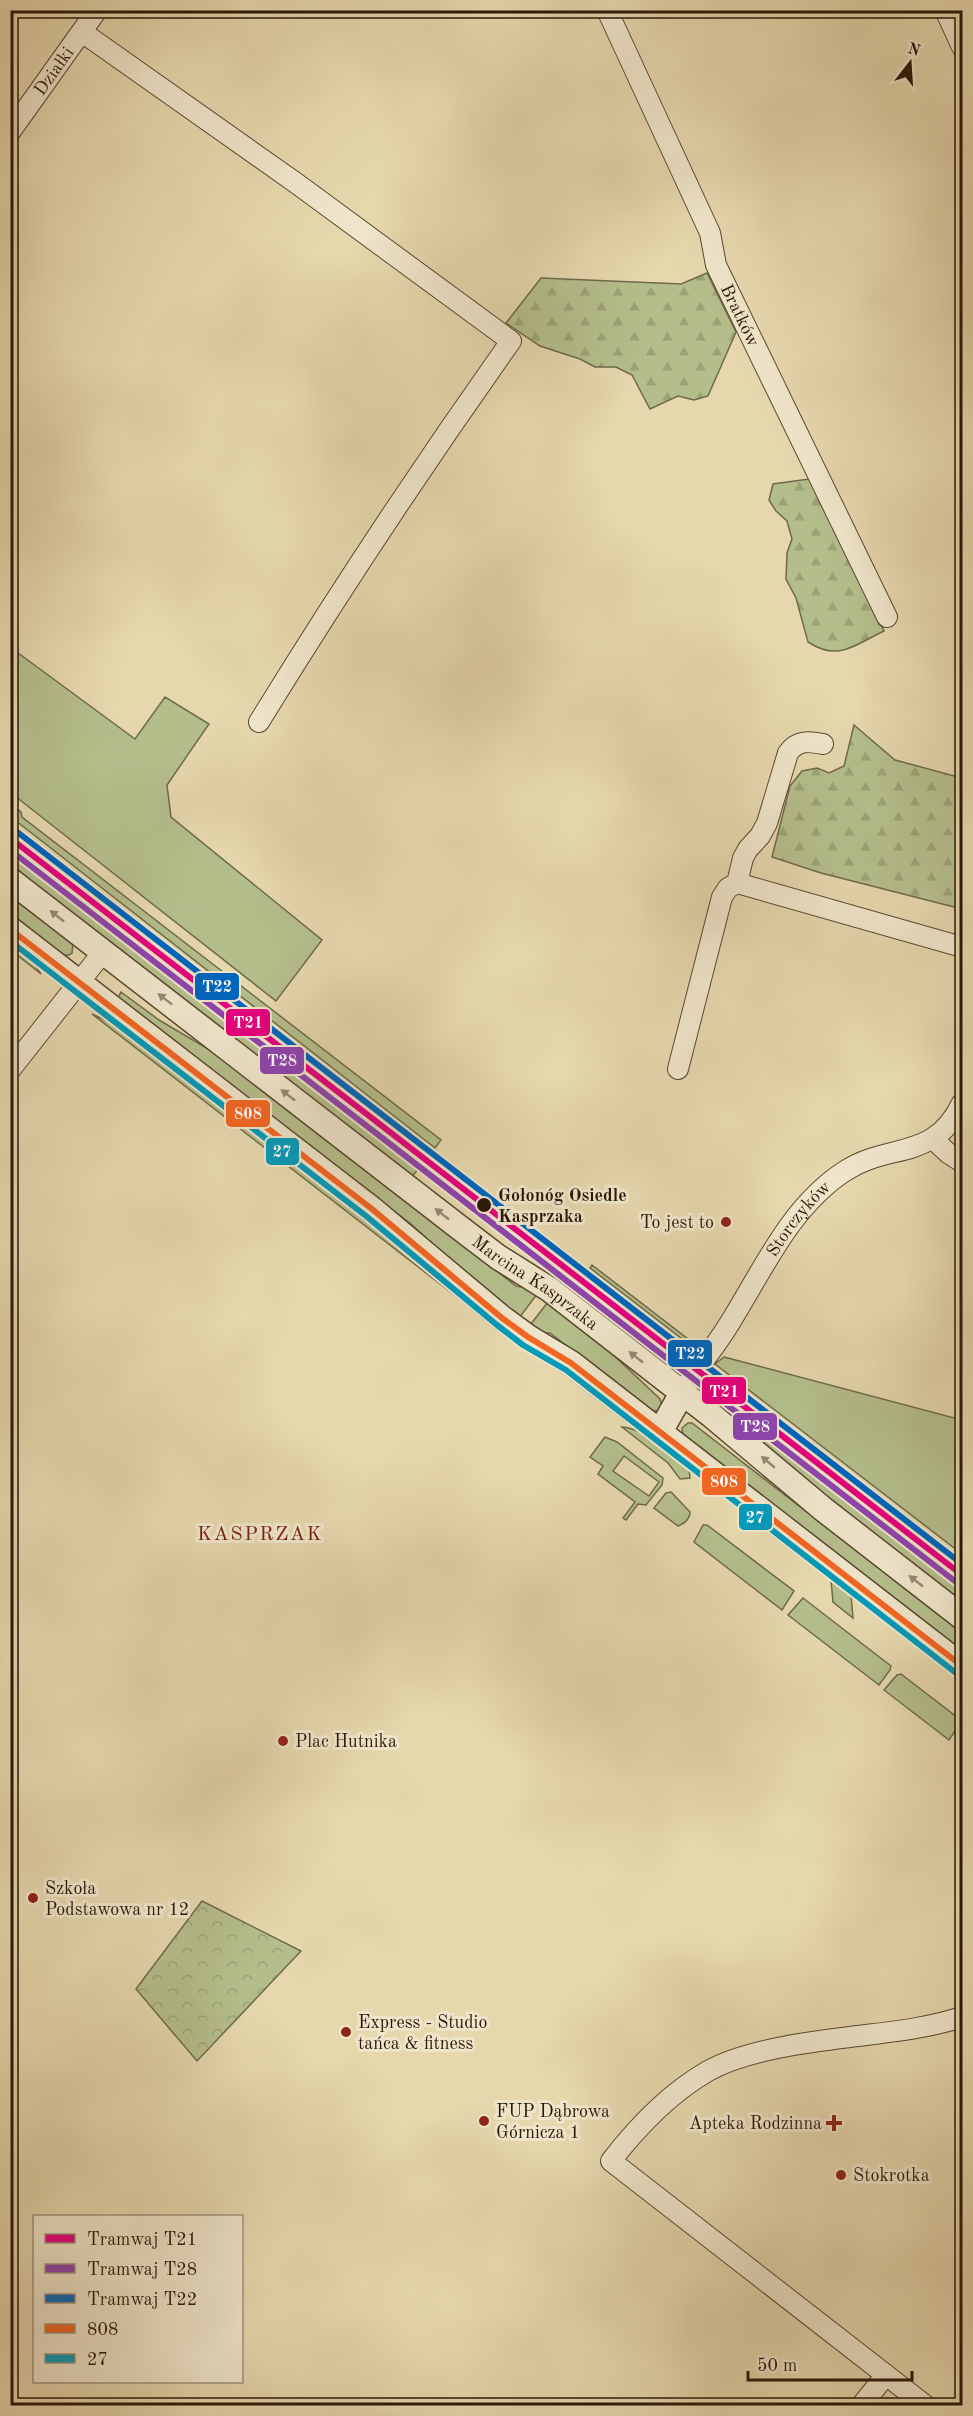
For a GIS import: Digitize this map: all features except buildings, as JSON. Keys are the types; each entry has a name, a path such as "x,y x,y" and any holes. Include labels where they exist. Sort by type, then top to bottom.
{"street":[{"name":"Działki","path":"10,132 97,10"},
{"name":"Bratków","path":"607,10 710,233 716,265 887,617"},
{"path":"945,10 963,47"},
{"path":"82,32 296,183 511,341 424,465 259,722"},
{"path":"737,883 743,858 767,823 788,753 796,745 810,741 823,744"},
{"name":"Marcina Kasprzaka","path":"10,880 479,1242 542,1284 728,1428 823,1509 963,1617"},
{"path":"678,1069 719,906 728,888 737,883 963,946"},
{"path":"10,929 372,1209 502,1318 571,1363 963,1666"},
{"path":"10,1070 103,951"},
{"name":"Storczyków","path":"682,1393 732,1320 771,1252 825,1187 854,1165 915,1148 933,1139 951,1124 963,1103"},
{"path":"933,1139 948,1153 963,1162"},
{"path":"660,1432 682,1393"},
{"path":"926,2406 611,2161 646,2120 681,2090 710,2070 778,2048 916,2029 963,2017"},
{"path":"861,2406 886,2374"}],"green space":[{"path":"707,273 736,332 708,396 694,400 678,396 650,409 632,375 616,367 595,367 580,359 540,346 506,323 541,278 681,284"},
{"path":"809,479 884,631 855,646 838,651 819,648 808,642 796,598 786,579 787,553 792,539 787,521 776,511 769,500 773,484"},
{"path":"10,647 135,739 165,697 209,724 167,785 171,817 322,940 276,1001 11,793"},
{"path":"854,725 895,760 962,778 962,909 821,873 772,857 790,786 802,771 817,768 829,773 844,766"},
{"path":"11,804 21,812 22,817 441,1140 435,1148 11,817"},
{"path":"10,846 420,1163 424,1163 413,1176 11,865"},
{"path":"10,895 73,943 72,953 63,955 11,914"},
{"path":"10,944 31,960 41,974 11,950"},
{"path":"121,992 159,1020 215,1053 516,1286 540,1290 517,1321 411,1224 118,998"},
{"path":"92,1014 112,1023 510,1331 506,1335"},
{"path":"592,1265 701,1349 699,1352 590,1268"},
{"path":"578,1283 685,1366 682,1368 575,1286"},
{"path":"551,1298 660,1399 662,1406 657,1411 650,1410 550,1333 536,1333 527,1329"},
{"path":"724,1357 962,1420 962,1554 715,1364"},
{"path":"705,1382 962,1583 962,1602 702,1400 699,1393"},
{"path":"692,1423 962,1632 962,1651 683,1435 682,1428"},
{"path":"622,1427 639,1432 657,1443 689,1469 690,1478 680,1479 668,1463"},
{"path":"605,1437 617,1442 663,1478 662,1485 646,1505 638,1504 626,1520 623,1518 635,1502 598,1474 603,1466 590,1457","holes":["624,1456 659,1482 649,1496 613,1471"]},
{"path":"671,1492 690,1512 686,1521 678,1526 654,1508 666,1493"},
{"path":"703,1525 707,1525 794,1591 782,1610 694,1542"},
{"path":"831,1580 851,1595 853,1618 833,1602"},
{"path":"803,1598 891,1666 879,1685 788,1615"},
{"path":"901,1674 962,1721 949,1740 884,1690 897,1675"},
{"path":"202,1901 301,1951 197,2061 136,1989"}],"tram line":[{"name":"T22","path":"16,831 962,1564"},
{"name":"T21","path":"10,838 962,1575"},
{"name":"T28","path":"10,850 956,1582"}],"transit line":[{"name":"808","path":"10,929 372,1209 502,1318 571,1363 962,1666"},
{"name":"27","path":"10,941 366,1216 497,1325 523,1345 566,1370 956,1673"}],"place":[{"name":"Gołonóg Osiedle Kasprzaka","path":"484,1205"},
{"name":"To jest to","path":"726,1222"},
{"name":"Plac Hutnika","path":"283,1741"},
{"name":"Szkoła Podstawowa nr 12","path":"33,1898"},
{"name":"Express - Studio tańca & fitness","path":"346,2032"},
{"name":"FUP Dąbrowa Górnicza 1","path":"484,2121"},
{"name":"Apteka Rodzinna","path":"834,2123"},
{"name":"Stokrotka","path":"841,2175"}],"district":[{"name":"KASPRZAK","path":"260,1533"}]}
